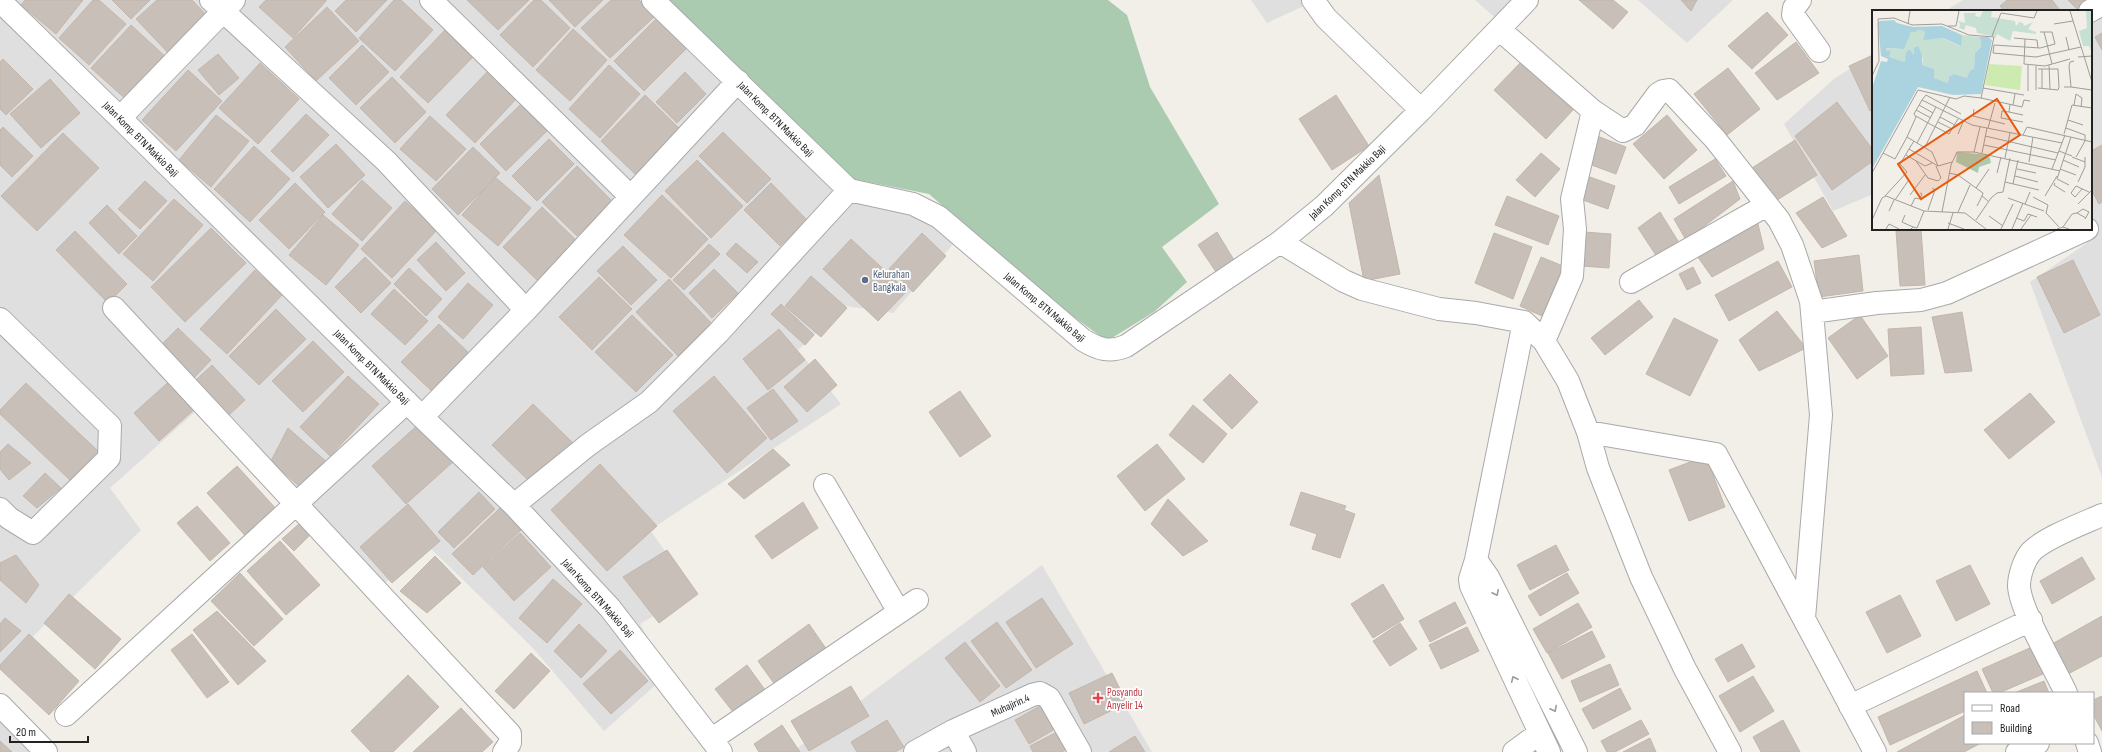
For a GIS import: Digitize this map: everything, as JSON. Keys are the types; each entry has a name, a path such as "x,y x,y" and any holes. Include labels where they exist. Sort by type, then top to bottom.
{"street":[{"path":"431,0 630,196"},
{"name":"Jalan Komp. BTN Makkio Baji","path":"653,0 849,190 913,204 939,217 1084,340 1095,347 1105,350 1116,350 1126,346 1280,242 1324,206 1500,30 1527,0"},
{"path":"1313,0 1326,18 1421,110"},
{"path":"1800,0 1794,8 1793,15 1819,51"},
{"name":"Jalan Komp. BTN Makkio Baji","path":"0,1 415,410 514,504 610,608 717,745"},
{"path":"120,118 222,4 386,161 526,310"},
{"path":"2092,10 2102,4"},
{"path":"1500,30 1594,110 1623,131 1629,130 1635,125 1658,94 1669,90 1715,139 1779,220 1792,245 1811,301 1821,415 1804,618"},
{"path":"66,716 296,505 415,410 526,310 738,81"},
{"path":"1544,341 1572,276 1575,240 1572,199 1594,110"},
{"path":"514,504 588,445 649,402 718,333 849,190"},
{"path":"1631,282 1767,205"},
{"path":"2092,226 2102,221"},
{"path":"1812,312 1877,303 1921,300 1947,293 2085,230"},
{"path":"1280,242 1344,281 1362,289 1439,309 1476,313 1524,322 1544,341 1568,381 1588,432 1598,468 1641,577 1685,669 1730,752"},
{"path":"114,308 510,734 510,743 504,752"},
{"path":"0,319 110,426 109,458 33,533 9,518 0,509"},
{"path":"1514,752 1545,743 1471,586 1470,579 1476,560 1524,322"},
{"path":"1588,432 1716,454 1876,752"},
{"path":"825,485 899,612"},
{"path":"2066,692 2020,595 2019,586 2021,573 2031,552 2080,525 2102,515"},
{"path":"1476,560 1488,577 1576,752"},
{"path":"717,745 917,600"},
{"path":"1850,706 2031,620"},
{"name":"Muhajirin.4","path":"915,752 953,731 1032,695 1040,693 1049,698 1080,752"},
{"path":"0,705 46,752"},
{"path":"953,731 964,752"},
{"path":"2017,752 2036,744"}],"shaded area":[{"path":"0,0 668,0 853,179 926,216 956,241 893,313 846,306 798,350 841,404 650,530 694,592 640,624 668,674 604,731 531,646 428,546 385,583 331,533 204,404 110,488 141,530 0,669"},
{"path":"1251,0 1317,0 1267,23"},
{"path":"1475,0 1529,0 1500,22"},
{"path":"1638,0 1733,0 1687,43"},
{"path":"1963,0 2102,0 2102,477 2030,282 2087,243 2080,230 2092,230 2092,10 1947,10"},
{"path":"1872,56 1872,194 1833,211 1784,124 1835,78"},
{"path":"1042,565 1152,752 792,752"},
{"path":"0,699 57,752 0,752"}],"green space":[{"path":"668,0 1108,0 1127,15 1150,87 1219,204 1162,247 1187,282 1154,312 1107,341 1056,304 929,194 853,179"}],"building":[{"path":"25,0 83,0 56,34 21,5"},
{"path":"93,0 99,0 126,24 89,65 59,38"},
{"path":"112,0 150,0 131,19"},
{"path":"157,0 192,0 211,20 172,57 136,19"},
{"path":"266,0 326,1 293,38 259,7"},
{"path":"346,0 387,0 356,32 335,11"},
{"path":"394,0 401,0 433,30 395,71 359,38"},
{"path":"467,0 529,0 498,30"},
{"path":"534,0 541,0 570,28 533,67 500,35"},
{"path":"549,0 603,0 575,27"},
{"path":"611,0 639,0 655,16 610,58 581,28"},
{"path":"1579,0 1613,0 1628,12 1613,29"},
{"path":"1681,0 1697,0 1691,11"},
{"path":"2007,0 2052,0 2059,9 2003,10 2000,6"},
{"path":"2068,0 2086,0 2077,9"},
{"path":"327,7 359,41 316,81 285,47"},
{"path":"1767,12 1788,35 1752,69 1728,46"},
{"path":"659,16 689,46 644,91 614,61"},
{"path":"131,25 168,59 129,102 91,68"},
{"path":"573,29 607,60 570,101 536,70"},
{"path":"445,30 473,57 428,103 400,77"},
{"path":"2102,33 2102,50 2095,37"},
{"path":"1796,42 1819,73 1777,100 1755,73"},
{"path":"362,45 389,72 356,105 329,78"},
{"path":"218,54 239,78 219,95 198,70"},
{"path":"1872,55 1872,110 1870,111 1849,66"},
{"path":"3,59 33,89 6,115 0,109 0,62"},
{"path":"1522,61 1573,110 1546,139 1494,90"},
{"path":"260,63 299,99 258,144 219,108"},
{"path":"609,65 640,94 600,138 569,109"},
{"path":"1728,68 1760,109 1727,135 1694,94"},
{"path":"188,70 222,101 176,151 142,120"},
{"path":"489,70 518,97 475,143 446,115"},
{"path":"685,72 706,94 677,123 656,102"},
{"path":"392,77 426,112 395,143 360,108"},
{"path":"50,79 80,113 41,148 10,114"},
{"path":"645,95 684,133 640,179 601,141"},
{"path":"1336,95 1369,146 1332,170 1299,119"},
{"path":"1837,102 1872,149 1872,162 1832,190 1795,136"},
{"path":"521,104 548,130 506,171 480,144"},
{"path":"306,114 329,135 293,172 271,151"},
{"path":"216,115 249,141 211,187 179,160"},
{"path":"1667,115 1697,150 1664,179 1633,144"},
{"path":"430,116 466,149 436,181 400,149"},
{"path":"3,127 33,156 12,177 0,165 0,130"},
{"path":"723,132 771,179 747,203 699,156"},
{"path":"63,133 99,168 37,231 1,196"},
{"path":"1597,136 1626,147 1616,174 1586,163"},
{"path":"549,139 574,164 537,201 512,176"},
{"path":"1795,140 1817,175 1774,202 1749,170"},
{"path":"336,144 365,175 328,208 300,177"},
{"path":"2102,145 2102,202 2099,204 2092,191 2092,150"},
{"path":"254,146 290,179 250,222 214,189"},
{"path":"473,147 500,173 458,215 432,189"},
{"path":"1541,153 1560,169 1535,197 1516,180"},
{"path":"1715,159 1726,176 1679,204 1669,187"},
{"path":"697,160 743,206 711,238 665,191"},
{"path":"577,166 612,201 577,236 542,202"},
{"path":"1379,175 1400,274 1364,281 1349,203"},
{"path":"1587,176 1615,186 1608,209 1580,199"},
{"path":"495,177 531,208 498,246 462,215"},
{"path":"362,180 392,208 362,241 332,214"},
{"path":"145,181 167,201 140,229 118,209"},
{"path":"1733,181 1740,199 1686,240 1674,219"},
{"path":"295,183 325,212 289,249 259,220"},
{"path":"771,183 807,220 780,246 744,210"},
{"path":"662,195 708,239 671,278 624,235"},
{"path":"1507,196 1559,216 1548,245 1495,225"},
{"path":"1823,197 1847,236 1822,248 1796,213"},
{"path":"174,199 203,225 153,281 123,254"},
{"path":"405,201 437,230 392,278 361,249"},
{"path":"107,205 137,236 119,254 89,223"},
{"path":"542,207 582,246 543,286 503,247"},
{"path":"1660,212 1678,241 1657,257 1638,228"},
{"path":"323,215 359,245 326,285 289,255"},
{"path":"1757,220 1764,249 1712,277 1695,253"},
{"path":"211,228 246,263 185,322 151,287"},
{"path":"1921,230 1925,285 1900,286 1896,231"},
{"path":"75,231 127,284 108,303 56,250"},
{"path":"1217,232 1234,260 1216,272 1198,245"},
{"path":"1584,232 1611,234 1609,268 1582,266"},
{"path":"922,233 946,256 913,292 889,269"},
{"path":"1494,233 1532,247 1513,299 1475,283"},
{"name":"Kelurahan Bangkala","path":"851,239 907,291 878,321 823,269"},
{"path":"436,242 465,273 446,291 417,260"},
{"path":"736,243 758,262 747,273 726,254"},
{"path":"709,244 720,254 684,290 673,280"},
{"path":"623,246 657,280 631,305 597,271"},
{"path":"1859,255 1863,291 1819,297 1814,261"},
{"path":"365,257 391,283 361,313 335,287"},
{"path":"1541,257 1563,266 1542,316 1520,306"},
{"path":"2073,260 2100,315 2064,333 2037,277"},
{"path":"1778,261 1792,287 1729,321 1715,295"},
{"path":"1693,267 1701,283 1687,290 1679,274"},
{"path":"409,268 442,299 426,316 394,284"},
{"path":"714,269 738,293 712,318 689,293"},
{"path":"255,270 282,295 227,354 200,329"},
{"path":"811,276 847,308 821,337 785,306"},
{"path":"599,277 632,309 592,350 559,317"},
{"path":"669,279 714,326 680,358 636,312"},
{"path":"468,283 493,305 463,339 438,317"},
{"path":"394,289 428,321 405,345 371,314"},
{"path":"1639,300 1653,317 1605,355 1591,338"},
{"path":"781,304 814,335 805,345 771,314"},
{"path":"276,309 306,339 259,385 229,356"},
{"path":"1777,311 1806,348 1759,371 1739,340"},
{"path":"1962,312 1972,371 1945,373 1932,317"},
{"path":"632,315 673,355 636,392 595,352"},
{"path":"1860,315 1888,356 1857,379 1828,338"},
{"path":"1674,318 1718,340 1690,396 1646,374"},
{"path":"439,324 474,358 437,396 401,362"},
{"path":"1921,327 1924,374 1891,376 1888,329"},
{"path":"178,328 211,360 192,380 159,347"},
{"path":"779,329 805,360 768,390 743,359"},
{"path":"313,341 344,372 303,412 272,381"},
{"path":"815,359 837,385 807,412 784,387"},
{"path":"212,365 245,400 228,416 196,380"},
{"path":"1230,374 1258,402 1232,429 1203,400"},
{"path":"348,376 379,404 330,456 300,427"},
{"path":"714,376 767,438 727,473 673,411"},
{"path":"173,378 198,406 159,441 134,413"},
{"path":"26,383 98,451 70,480 0,414 0,410"},
{"path":"773,389 798,421 771,440 747,408"},
{"path":"960,391 991,436 960,457 929,412"},
{"path":"2030,393 2055,422 2009,459 1984,430"},
{"path":"533,404 573,443 532,484 492,445"},
{"path":"1193,405 1227,434 1203,463 1169,435"},
{"path":"420,423 454,461 406,504 372,466"},
{"path":"288,428 328,463 301,488 271,461"},
{"path":"8,444 31,463 9,480 0,469 0,452"},
{"path":"1157,444 1185,479 1145,511 1117,476"},
{"path":"773,449 790,465 744,499 728,484"},
{"path":"1706,456 1725,507 1689,521 1669,470"},
{"path":"600,464 657,526 607,571 551,510"},
{"path":"237,466 279,512 249,540 207,493"},
{"path":"45,473 61,488 37,508 23,496"},
{"path":"479,492 495,509 454,548 438,532"},
{"path":"1301,492 1346,506 1344,510 1355,514 1340,558 1312,549 1317,534 1290,525"},
{"path":"1168,499 1208,541 1183,556 1151,524"},
{"path":"803,502 818,528 772,559 755,536"},
{"path":"408,504 440,541 392,583 360,547"},
{"path":"197,506 230,543 210,561 177,523"},
{"path":"500,508 521,530 473,575 452,554"},
{"path":"300,523 311,534 294,551 282,539"},
{"path":"520,533 551,567 514,601 483,567"},
{"path":"280,541 320,585 286,615 247,571"},
{"path":"1556,545 1569,570 1530,590 1517,565"},
{"path":"667,550 698,594 659,623 623,577"},
{"path":"16,555 39,585 26,603 0,580 0,563"},
{"path":"435,556 461,583 427,613 400,591"},
{"path":"2082,557 2095,579 2052,604 2040,581"},
{"path":"1970,565 1990,604 1956,621 1936,581"},
{"path":"240,573 283,619 254,646 211,601"},
{"path":"1567,573 1579,593 1540,616 1528,596"},
{"path":"553,579 582,604 547,643 519,618"},
{"path":"1383,584 1404,619 1373,638 1351,604"},
{"path":"69,594 121,639 95,669 44,623"},
{"path":"1900,595 1921,636 1887,653 1866,612"},
{"path":"1042,598 1073,644 1036,668 1006,622"},
{"path":"1455,602 1466,623 1430,642 1419,621"},
{"path":"1578,603 1592,627 1547,653 1533,629"},
{"path":"217,611 266,661 238,685 193,630"},
{"path":"2102,616 2102,656 2068,674 2052,644"},
{"path":"5,618 21,631 0,652 0,624"},
{"path":"997,622 1032,670 1006,688 971,641"},
{"path":"1400,623 1417,649 1390,666 1373,641"},
{"path":"579,624 607,651 581,678 554,651"},
{"path":"809,624 829,653 778,689 758,661"},
{"path":"1467,627 1479,651 1441,669 1429,645"},
{"path":"1592,631 1605,657 1562,679 1548,653"},
{"path":"29,634 79,681 49,715 0,669 0,665"},
{"path":"192,634 229,682 207,698 171,650"},
{"path":"965,642 1000,686 980,702 945,658"},
{"path":"1742,644 1755,667 1728,682 1715,659"},
{"path":"2032,647 2043,674 2001,692 1993,692 1982,669"},
{"path":"620,650 648,681 611,714 583,684"},
{"path":"531,653 550,671 514,709 495,691"},
{"path":"1610,664 1619,685 1580,702 1571,681"},
{"path":"747,665 768,694 737,717 715,689"},
{"path":"1977,671 1987,692 1964,692 1964,711 1890,745 1878,717"},
{"name":"Posyandu Anyelir 14","path":"1112,673 1127,703 1084,724 1069,693"},
{"path":"408,675 439,707 393,752 371,752 351,731"},
{"path":"1753,676 1774,711 1740,732 1719,696"},
{"path":"2044,681 2049,692 2016,692"},
{"path":"851,686 869,716 809,751 791,721"},
{"path":"1620,688 1631,709 1593,729 1582,709"},
{"path":"2102,696 2102,731 2094,716 2094,700"},
{"path":"1047,702 1060,726 1029,744 1015,720"},
{"path":"461,708 493,742 482,752 413,752"},
{"path":"1964,716 1964,744 1979,744 1964,752 1897,752"},
{"path":"887,720 904,747 895,752 857,752 851,742"},
{"path":"1641,720 1649,734 1615,752 1607,752 1601,741"},
{"path":"1783,720 1800,752 1761,752 1753,737"},
{"path":"782,725 800,752 759,752 754,744"},
{"path":"1061,730 1071,747 1062,752 1033,752 1030,746"},
{"path":"1135,736 1145,752 1109,752"},
{"path":"1650,738 1656,752 1623,752"},
{"path":"0,741 12,752 0,752"}],"place":[{"name":"Kelurahan Bangkala","path":"865,280"},
{"name":"Posyandu Anyelir 14","path":"1098,698"}]}
